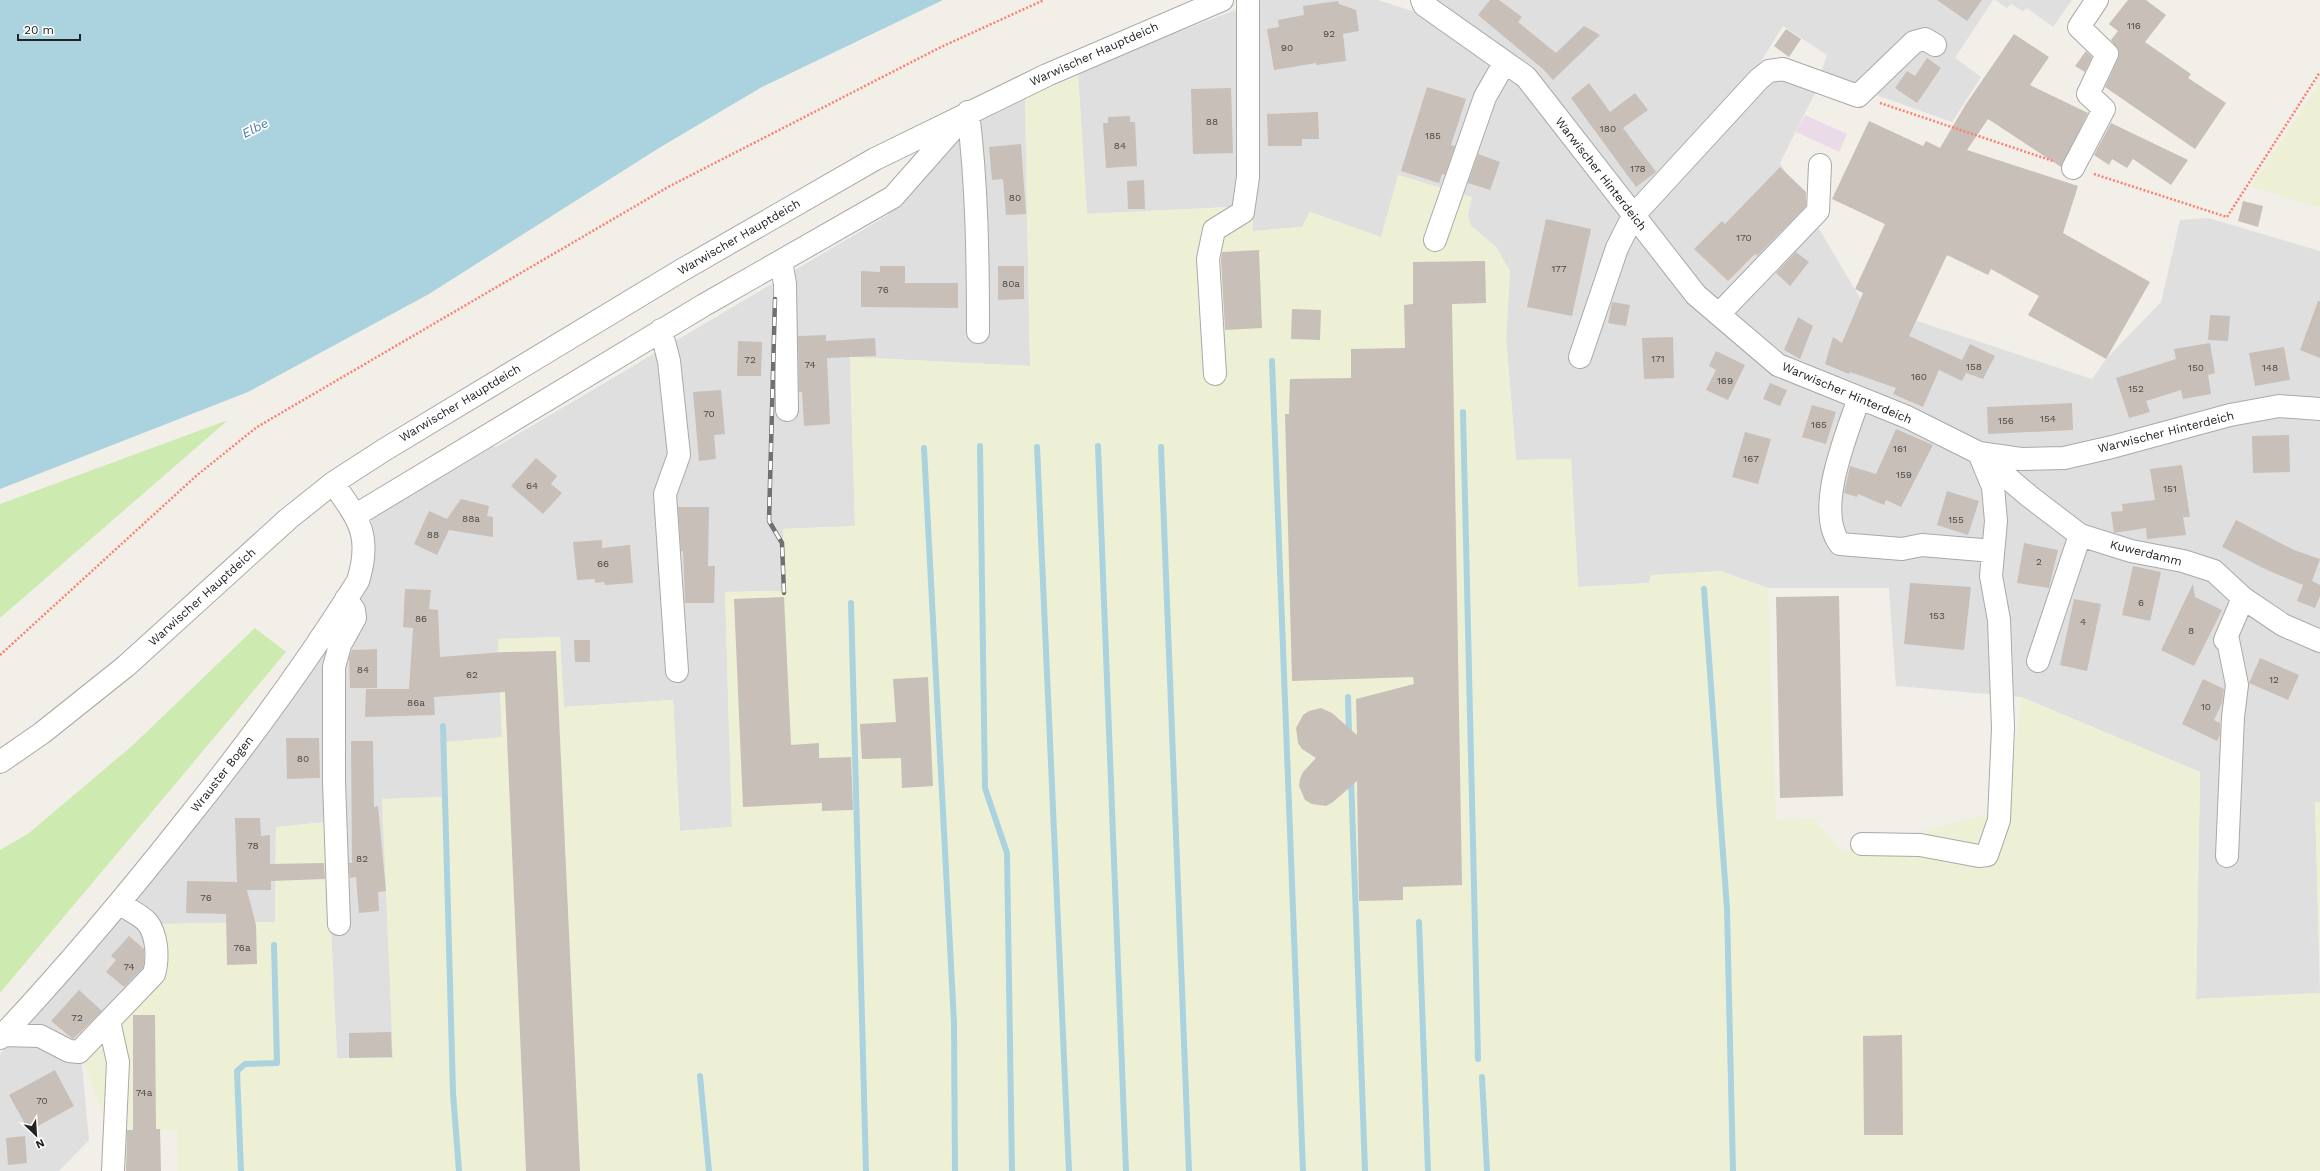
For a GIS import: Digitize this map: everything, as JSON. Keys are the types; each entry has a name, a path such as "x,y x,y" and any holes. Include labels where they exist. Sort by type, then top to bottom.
{"street":[{"name":"Warwischer Hauptdeich","path":"0,762 42,733 126,666 288,519 333,483 397,442 682,270 875,159 1054,71 1222,0"},
{"path":"1215,374 1208,260 1214,230 1243,212 1248,177 1248,0"},
{"name":"Warwischer Hinterdeich","path":"1422,0 1424,5 1526,77 1696,295 1778,365 1907,417 1978,453 2021,459 2064,458 2112,447 2230,415 2272,407 2320,409"},
{"path":"2073,168 2104,109 2088,94 2107,54 2079,27 2097,0"},
{"path":"1580,357 1617,248 1633,216 1759,79 1769,71 1783,69 1858,96 1914,42 1925,39 1935,45"},
{"path":"1435,240 1485,97 1505,62"},
{"name":"Warwischer Hauptdeich","path":"356,515 661,330 893,197 968,112"},
{"path":"968,112 972,139 978,277 978,332"},
{"path":"1719,314 1818,211 1820,165"},
{"path":"781,261 785,284 787,410"},
{"path":"661,330 669,361 679,454 665,494 677,671"},
{"path":"1859,398 1836,467 1831,495 1833,528 1836,538 1840,544 1902,549 1922,545 1993,551"},
{"path":"1862,844 1920,845 1979,856 1987,855 1999,820 2003,728 1999,620 1991,576 1996,521 1993,487 1978,453"},
{"name":"Kuwerdamm","path":"1978,453 2029,496 2080,535 2131,551 2183,561 2214,571 2243,598 2282,625 2320,641"},
{"name":"Wrauster Bogen","path":"1,1036 120,904 279,700 358,581 364,560 364,537 356,515 333,483"},
{"path":"2038,661 2080,535"},
{"path":"2227,856 2233,716 2237,685 2226,637 2243,598"},
{"path":"339,924 334,782 334,667 340,645 355,618 354,610 346,599"},
{"path":"1,1036 40,1036 69,1051 79,1052 154,974 157,962 154,929 147,922 120,904"},
{"path":"109,1021 118,1062 114,1171"}],"path":[{"path":"0,655 196,476 257,427 668,187 941,47 1044,0"},
{"path":"1858,96 2073,168 2227,217 2320,72"}],"shaded area":[{"path":"1262,0 1378,0 1415,12 1433,0 1993,0 1955,58 1981,77 1952,122 1820,75 1827,55 1783,26 1750,79 1797,79 1816,91 1780,163 1863,303 2092,379 2106,359 2161,302 2180,220 2208,218 2320,251 2320,802 2315,802 2320,993 2196,999 2200,772 2021,697 1896,686 1889,588 1768,588 1720,571 1649,583 1578,587 1571,459 1516,460 1506,337 1510,272 1496,247 1471,226 1468,216 1381,237 1310,212 1302,227 1252,231 1251,206 1087,214 1078,75 1162,38"},
{"path":"1995,0 2072,0 2053,27 2027,8 2023,11 2011,4 2007,8"},
{"path":"1025,99 1030,366 850,357 855,526 783,529 784,591 725,592 732,827 680,831 673,700 563,707 560,637 498,639 502,737 445,797 383,799 393,1058 337,1058 326,822 276,828 275,922 162,924 163,970 81,1055 89,1140 59,1171 0,1171 0,1054 123,915 373,562 374,535 371,520 374,512 487,444 496,447 888,215 888,209 966,127"},
{"path":"1805,115 1847,134 1839,152 1796,132"}],"green space":[{"path":"1078,75 1087,214 1252,206 1253,231 1302,227 1310,212 1381,237 1398,175 1472,197 1468,216 1471,226 1496,247 1510,271 1506,337 1516,460 1571,459 1578,587 1649,583 1651,575 1721,571 1768,588 1776,820 1814,818 1842,852 2008,809 2021,697 2200,772 2196,999 2320,993 2320,1171 580,1171 556,651 504,652 526,1171 178,1171 177,1130 109,1131 81,1055 163,970 162,924 275,922 276,827 326,822 337,1058 393,1058 382,799 444,797 445,742 502,737 498,639 560,637 564,707 673,700 680,831 732,827 725,592 784,591 783,529 855,526 850,357 1030,366 1025,99"},
{"path":"2320,82 2320,208 2251,187"},
{"path":"228,420 0,618 0,504"},
{"path":"255,628 286,652 0,993 0,850 29,833 133,745"},
{"path":"2315,802 2320,802 2320,964"}],"water":[{"name":"Elbe","path":"0,0 943,0 762,87 659,148 429,294 248,392 0,489"}],"building":[{"path":"1490,0 1499,0 1522,17 1518,22 1556,53 1584,26 1600,35 1553,80 1543,69 1478,15"},
{"path":"1937,0 1982,0 1967,21"},
{"path":"2128,0 2146,0 2166,15 2145,42 2191,74 2188,78 2226,103 2195,149 2105,87 2118,59 2119,52 2111,40 2118,31 2109,24"},
{"path":"1338,1 1339,4 1356,10 1359,31 1343,34 1346,61 1316,65 1316,63 1274,70 1267,29 1279,27 1278,20 1304,15 1303,6"},
{"path":"1786,29 1801,39 1789,57 1774,46"},
{"path":"2014,34 2049,57 2030,85 2088,113 2061,167 1988,119 1967,150 2078,186 2063,233 2150,282 2106,359 2028,315 2039,296 1991,269 1988,275 1947,255 1909,336 1962,360 1970,344 1995,356 1983,379 1966,373 1962,381 1939,370 1923,407 1893,394 1896,388 1850,372 1849,374 1825,364 1833,337 1842,343 1863,293 1855,289 1885,224 1832,199 1869,121 1923,146 1926,141 1940,148 1966,104"},
{"path":"2086,51 2092,57 2085,72 2075,66"},
{"path":"1927,58 1941,68 1917,103 1895,88 1907,71 1915,76"},
{"path":"1589,83 1610,112 1635,93 1648,110 1623,128 1656,172 1636,187 1571,98"},
{"path":"1427,87 1466,99 1451,145 1455,146 1445,175 1442,174 1439,183 1401,171"},
{"path":"1231,88 1233,153 1193,154 1191,89"},
{"path":"1318,112 1319,139 1302,139 1302,146 1268,146 1267,114"},
{"path":"1130,116 1130,122 1135,122 1137,166 1106,168 1103,123 1108,123 1108,117"},
{"path":"2111,123 2188,160 2171,185 2133,159 2127,168 2112,159 2109,165 2094,155"},
{"path":"1021,144 1026,214 1006,215 1003,179 992,180 989,147"},
{"path":"1478,154 1500,162 1490,190 1468,183"},
{"path":"1780,167 1806,192 1806,206 1757,256 1755,254 1728,281 1694,249 1722,221 1725,224"},
{"path":"1144,180 1145,209 1128,209 1127,181"},
{"path":"2243,201 2263,206 2258,227 2238,221"},
{"path":"1546,219 1591,229 1572,316 1527,307"},
{"path":"1259,250 1262,328 1225,330 1221,260 1222,252"},
{"path":"1796,252 1809,262 1790,286 1776,273"},
{"path":"1485,261 1486,303 1452,304 1462,885 1403,887 1403,900 1359,901 1357,781 1333,802 1326,806 1312,804 1305,800 1299,786 1300,779 1303,772 1316,758 1302,749 1298,743 1296,728 1303,715 1309,711 1321,708 1332,713 1357,735 1356,699 1414,684 1413,677 1292,681 1285,414 1289,414 1290,379 1351,378 1351,349 1405,348 1404,305 1413,304 1413,262"},
{"path":"880,266 905,266 905,283 958,283 958,308 861,307 861,271 880,272"},
{"path":"998,266 1024,266 1024,299 998,300"},
{"path":"2318,301 2320,301 2320,358 2300,350"},
{"path":"1612,302 1630,305 1626,326 1608,323"},
{"path":"1292,309 1321,310 1320,340 1291,339"},
{"path":"2210,315 2230,316 2228,341 2208,340"},
{"path":"1798,317 1813,326 1800,359 1784,350"},
{"path":"826,335 826,341 875,338 876,356 827,358 830,424 804,426 802,392 799,392 798,336"},
{"path":"1673,337 1674,378 1644,379 1642,338"},
{"path":"738,341 762,342 761,376 737,376"},
{"path":"2210,343 2215,373 2208,375 2211,394 2183,399 2181,390 2146,401 2150,412 2129,418 2116,378 2176,359 2174,349"},
{"path":"2284,347 2290,380 2255,386 2249,353"},
{"path":"1716,351 1745,365 1728,400 1706,390 1716,370 1709,366"},
{"path":"1770,383 1787,390 1780,406 1763,399"},
{"path":"721,390 725,434 714,435 716,459 699,461 693,392"},
{"path":"2072,403 2073,430 1988,434 1987,407"},
{"path":"1812,405 1836,412 1826,444 1802,437"},
{"path":"1896,429 1933,445 1901,507 1886,500 1884,505 1858,494 1857,497 1844,493 1850,466 1876,474"},
{"path":"1745,432 1771,439 1758,484 1732,477"},
{"path":"2289,435 2290,472 2253,473 2252,436"},
{"path":"536,458 557,476 551,484 562,493 543,514 511,486"},
{"path":"2182,465 2190,517 2183,517 2186,535 2147,539 2146,528 2114,533 2111,512 2123,511 2122,504 2155,500 2150,469"},
{"path":"1947,491 1979,501 1968,535 1937,525"},
{"path":"461,499 489,506 487,516 493,517 493,537 449,530 437,555 414,544 429,511 447,519"},
{"path":"678,507 709,507 708,566 715,566 714,603 685,603 683,551 681,551"},
{"path":"2236,520 2294,550 2320,559 2312,581 2320,585 2320,596 2315,608 2297,601 2303,585 2267,570 2222,547"},
{"path":"602,540 602,548 630,545 633,583 605,585 604,582 595,583 595,579 577,580 573,542"},
{"path":"2024,543 2058,550 2049,588 2017,583"},
{"path":"2133,566 2161,572 2150,621 2122,615"},
{"path":"1910,583 1971,587 1964,650 1904,644"},
{"path":"2193,584 2195,597 2222,610 2194,666 2161,650"},
{"path":"405,589 431,590 429,609 438,610 440,657 504,652 556,651 580,1171 526,1171 505,692 434,697 435,715 365,717 366,689 409,689 413,628 403,627"},
{"path":"1839,596 1843,796 1780,798 1776,597"},
{"path":"784,597 791,745 819,743 819,758 851,757 853,810 822,811 822,803 743,807 734,599"},
{"path":"2074,599 2101,604 2087,671 2060,665"},
{"path":"574,640 590,640 590,662 575,662"},
{"path":"377,649 377,688 350,688 349,658 352,650"},
{"path":"2260,658 2299,675 2288,700 2249,683"},
{"path":"928,677 933,786 902,788 901,758 862,759 860,724 896,722 893,679"},
{"path":"2203,679 2224,689 2222,703 2214,720 2220,723 2220,735 2217,741 2182,724"},
{"path":"286,738 319,738 320,778 287,779"},
{"path":"351,741 373,741 374,807 378,806 386,891 378,892 379,911 359,913 356,877 350,878 349,863 352,863"},
{"path":"235,818 260,818 261,836 270,835 270,864 324,863 325,879 271,881 271,890 247,890 256,925 257,964 227,965 226,914 186,913 187,881 237,882"},
{"path":"129,936 144,949 144,962 143,968 124,987 106,972 116,960 111,956"},
{"path":"79,990 102,1011 73,1039 51,1021"},
{"path":"133,1015 155,1015 156,1129 160,1129 161,1171 126,1171 127,1130 133,1130"},
{"path":"391,1032 392,1057 349,1058 349,1033"},
{"path":"1902,1035 1903,1135 1864,1135 1863,1036"},
{"path":"55,1070 74,1106 29,1131 9,1095"},
{"path":"25,1136 27,1163 8,1165 6,1138"}],"waterway":[{"path":"1272,361 1303,1171"},
{"path":"1463,412 1478,1059"},
{"path":"980,446 985,788 1007,853 1012,1171"},
{"path":"1098,446 1126,1171"},
{"path":"1037,447 1069,1171"},
{"path":"1161,447 1189,1171"},
{"path":"924,448 954,1023 955,1171"},
{"path":"1704,589 1727,909 1733,1171"},
{"path":"851,603 866,1171"},
{"path":"1348,697 1349,735"},
{"path":"443,726 453,1093 459,1171"},
{"path":"1351,778 1365,1171"},
{"path":"1419,922 1428,1171"},
{"path":"241,1171 237,1071 245,1064 277,1063 274,945"},
{"path":"700,1076 709,1171"},
{"path":"1482,1077 1487,1171"}],"railway":[{"path":"775,299 769,521 782,543 784,593"}]}
